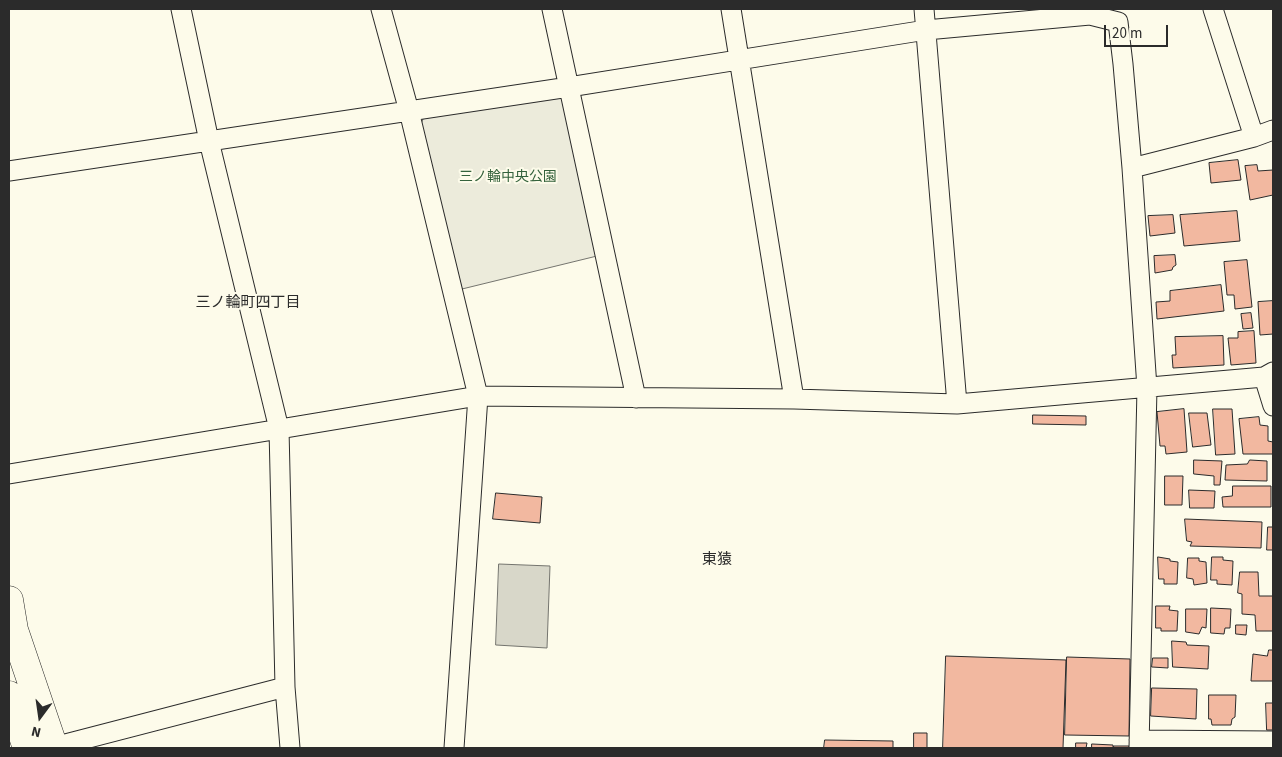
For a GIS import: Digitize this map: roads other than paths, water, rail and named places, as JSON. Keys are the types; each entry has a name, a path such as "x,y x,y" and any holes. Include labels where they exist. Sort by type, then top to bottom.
{"highway":[{"path":"9,600 14,630 45,748"},
{"path":"10,703 45,748"}],"street":[{"path":"182,9 209,141 279,429 285,687 290,748"},
{"path":"381,9 409,111 478,396 454,748"},
{"path":"552,9 636,398"},
{"path":"731,9 794,399"},
{"path":"924,9 957,404"},
{"path":"1213,9 1254,137"},
{"path":"9,171 569,87 926,30 1090,15 1118,22 1132,168 1147,388 1139,744 1273,741"},
{"path":"1132,168 1254,137 1273,130"},
{"path":"9,474 478,396 794,399 957,404 1147,388 1269,375 1273,406"},
{"path":"45,748 285,687"}],"district":[{"name":"三ノ輪町四丁目","path":"248,304"},
{"name":"東猿","path":"717,561"}],"park label":[{"name":"三ノ輪中央公園","path":"508,178"}]}
